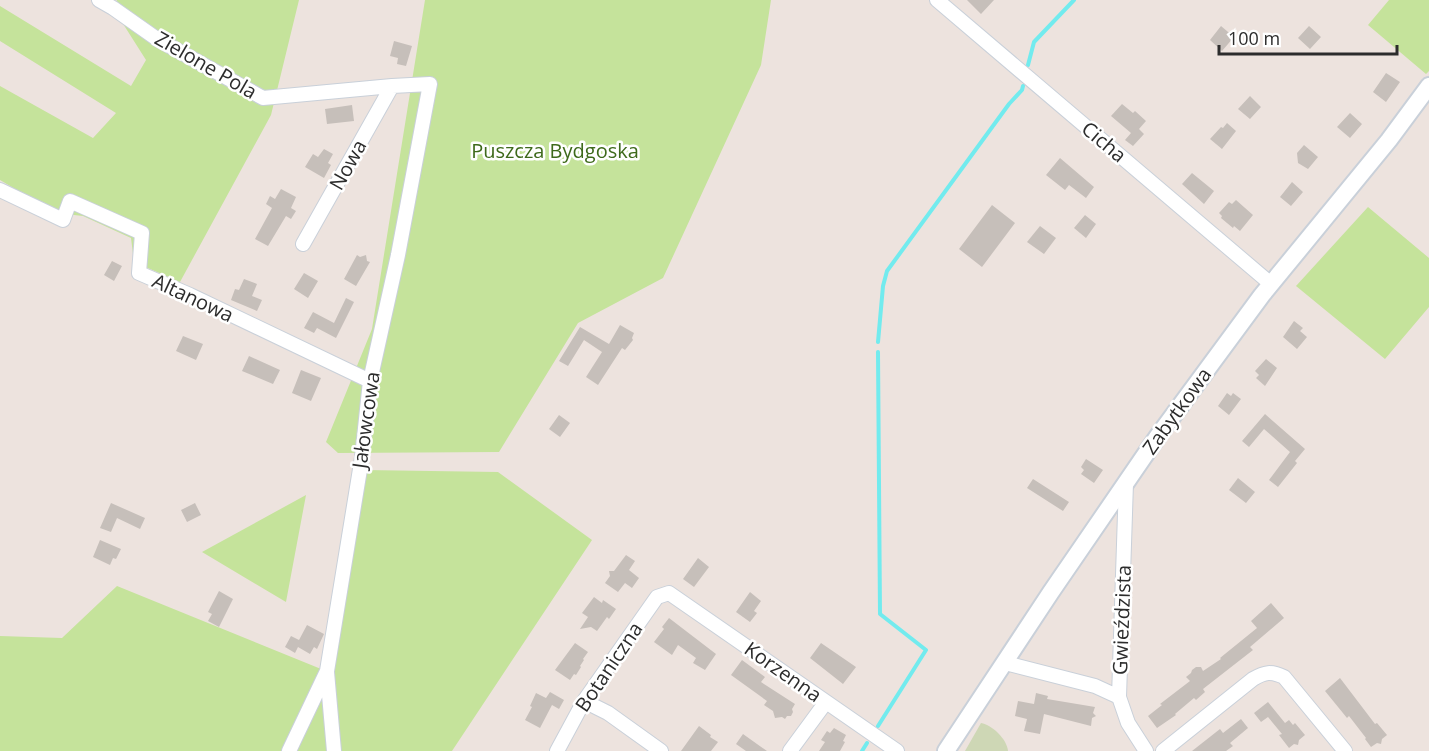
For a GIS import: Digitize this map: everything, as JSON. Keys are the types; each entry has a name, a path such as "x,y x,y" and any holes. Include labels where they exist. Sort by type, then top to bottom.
{"street":[{"name":"Zielone Pola","path":"99,0 157,39 263,98 430,84"},
{"name":"Cicha","path":"937,0 1271,284"},
{"name":"Jałowcowa","path":"289,751 327,671 362,457 370,381 398,255 430,84"},
{"name":"Nowa","path":"303,244 392,86"},
{"name":"Zabytkowa","path":"946,751 1051,591 1158,436 1271,284 1389,140 1429,86"},
{"name":"Altanowa","path":"0,190 63,220 70,201 142,233 139,273 370,381"},
{"name":"Gwieździsta","path":"1126,483 1119,697 1128,723 1146,751"},
{"name":"Botaniczna","path":"557,751 584,701 657,597 669,593"},
{"name":"Korzenna","path":"669,593 897,751"},
{"path":"1005,663 1095,686 1119,697"},
{"path":"327,671 333,751"},
{"path":"1163,751 1252,679 1270,672 1284,677 1345,751"},
{"path":"584,701 608,713 661,751"},
{"path":"790,751 825,702"}],"green space":[{"path":"117,0 299,0 271,115 180,282 134,262 131,238 83,216 56,213 0,180 0,86 93,138 116,113 0,41 0,6 131,86 146,60 113,8"},
{"name":"Puszcza Bydgoska","path":"425,0 771,0 761,65 663,278 578,323 499,452 338,453 326,442 372,329"},
{"path":"1389,0 1429,0 1429,71 1426,74 1368,25"},
{"path":"1368,207 1429,258 1429,307 1385,359 1296,286"},
{"path":"364,470 498,472 592,540 452,751 0,751 0,636 62,638 117,586 326,671"},
{"path":"306,495 286,602 202,552"},
{"path":"981,723 998,733 1008,751 965,751"}],"building":[{"path":"967,0 994,0 981,14"},
{"path":"1221,26 1234,37 1222,51 1210,40"},
{"path":"1309,26 1321,37 1310,49 1298,38"},
{"path":"394,41 412,46 406,66 397,64 398,58 390,56"},
{"path":"1386,73 1400,82 1386,102 1373,92"},
{"path":"1250,96 1261,107 1250,119 1238,109"},
{"path":"1122,104 1133,113 1135,111 1146,121 1139,129 1144,134 1133,146 1125,140 1131,133 1111,116"},
{"path":"352,105 354,121 327,124 325,109"},
{"path":"1350,113 1362,124 1350,138 1337,127"},
{"path":"1227,123 1236,131 1222,149 1210,139"},
{"path":"1304,145 1318,157 1308,169 1298,163 1297,153"},
{"path":"324,149 333,154 328,163 331,165 324,178 305,167 313,154 318,157"},
{"path":"1060,158 1094,187 1086,198 1069,185 1065,190 1046,175"},
{"path":"1192,173 1214,191 1204,204 1182,184"},
{"path":"1292,182 1303,192 1291,206 1280,197"},
{"path":"281,189 296,197 291,208 296,211 291,219 286,216 268,246 255,239 272,208 266,204 270,196 275,199"},
{"path":"1236,200 1253,215 1240,231 1221,218 1219,213 1229,202 1232,204"},
{"path":"992,205 1015,223 982,267 959,249"},
{"path":"1085,215 1096,224 1086,238 1074,228"},
{"path":"1040,226 1056,238 1044,254 1027,242"},
{"path":"357,255 360,257 366,255 367,261 370,262 356,286 344,279"},
{"path":"112,261 122,266 114,281 104,275"},
{"path":"304,273 318,281 308,298 294,289"},
{"path":"244,279 257,284 252,296 262,300 257,311 231,300 235,289 239,290"},
{"path":"346,298 354,302 336,338 317,328 314,333 304,328 313,312 334,323"},
{"path":"1294,321 1303,328 1300,331 1307,337 1297,349 1283,337"},
{"path":"620,325 634,333 633,340 625,350 622,348 598,385 586,377 602,352 584,340 568,366 559,361 580,327 609,344"},
{"path":"183,336 203,344 196,360 176,351"},
{"path":"249,356 280,370 273,384 242,371"},
{"path":"1266,359 1277,368 1265,386 1256,378 1259,375 1255,371"},
{"path":"301,370 321,378 311,401 292,393"},
{"path":"1227,393 1231,396 1233,393 1241,399 1229,415 1218,406"},
{"path":"1265,414 1305,449 1278,487 1269,480 1290,452 1264,429 1249,447 1242,441"},
{"path":"559,415 570,423 560,437 549,429"},
{"path":"1086,459 1103,470 1094,483 1081,474 1084,470 1081,467"},
{"path":"1238,478 1255,492 1246,503 1229,490"},
{"path":"1033,479 1069,502 1063,511 1027,488"},
{"path":"111,503 145,518 140,529 117,518 111,532 100,528"},
{"path":"195,503 201,515 187,522 181,510"},
{"path":"100,540 121,549 110,565 93,557"},
{"path":"626,555 635,561 629,570 639,578 632,588 625,583 618,592 605,583 610,576 609,571 614,571"},
{"path":"698,558 709,567 694,587 683,579"},
{"path":"219,591 233,599 219,627 208,621 212,614 208,612"},
{"path":"750,592 761,601 754,611 757,613 750,622 736,612"},
{"path":"594,597 616,609 597,631 591,627 580,629 588,617 582,613"},
{"path":"1271,603 1284,618 1250,647 1253,650 1203,689 1205,692 1196,700 1194,698 1176,715 1157,728 1148,716 1190,681 1186,677 1192,670 1201,667 1203,671 1221,659 1257,628 1251,621"},
{"path":"669,618 716,654 705,670 693,663 696,658 678,645 672,655 654,642"},
{"path":"307,625 324,634 317,649 314,647 310,654 298,647 295,653 285,647 291,636 299,640"},
{"path":"575,643 588,652 576,675 574,674 570,680 555,670"},
{"path":"821,643 856,667 843,684 810,658"},
{"path":"742,660 765,677 761,682 795,704 791,716 785,719 775,718 773,711 764,705 767,701 731,675"},
{"path":"1340,678 1375,724 1377,723 1387,735 1382,739 1381,744 1377,743 1371,747 1349,716 1347,718 1325,691"},
{"path":"550,692 564,700 559,709 552,705 540,728 525,720 536,693 546,698"},
{"path":"1036,693 1048,696 1047,699 1095,707 1093,713 1096,716 1092,718 1091,726 1044,714 1040,734 1024,731 1027,719 1015,716 1018,701 1034,704"},
{"path":"1268,702 1285,723 1289,720 1293,725 1295,723 1305,735 1299,740 1298,745 1294,744 1289,748 1279,735 1282,734 1268,717 1261,722 1254,713"},
{"path":"1241,719 1248,728 1230,743 1233,746 1226,751 1192,751 1220,729 1223,733"},
{"path":"699,726 718,742 711,751 681,751"},
{"path":"834,728 846,735 840,751 819,751 825,742 821,740 827,731 830,733"},
{"path":"743,734 767,751 746,751 736,744"}],"waterway":[{"path":"1028,65 1034,42 1074,0"},
{"path":"878,342 883,286 887,271 1023,86"},
{"path":"878,352 880,614 926,650 878,726"},
{"path":"862,751 867,743"}]}
